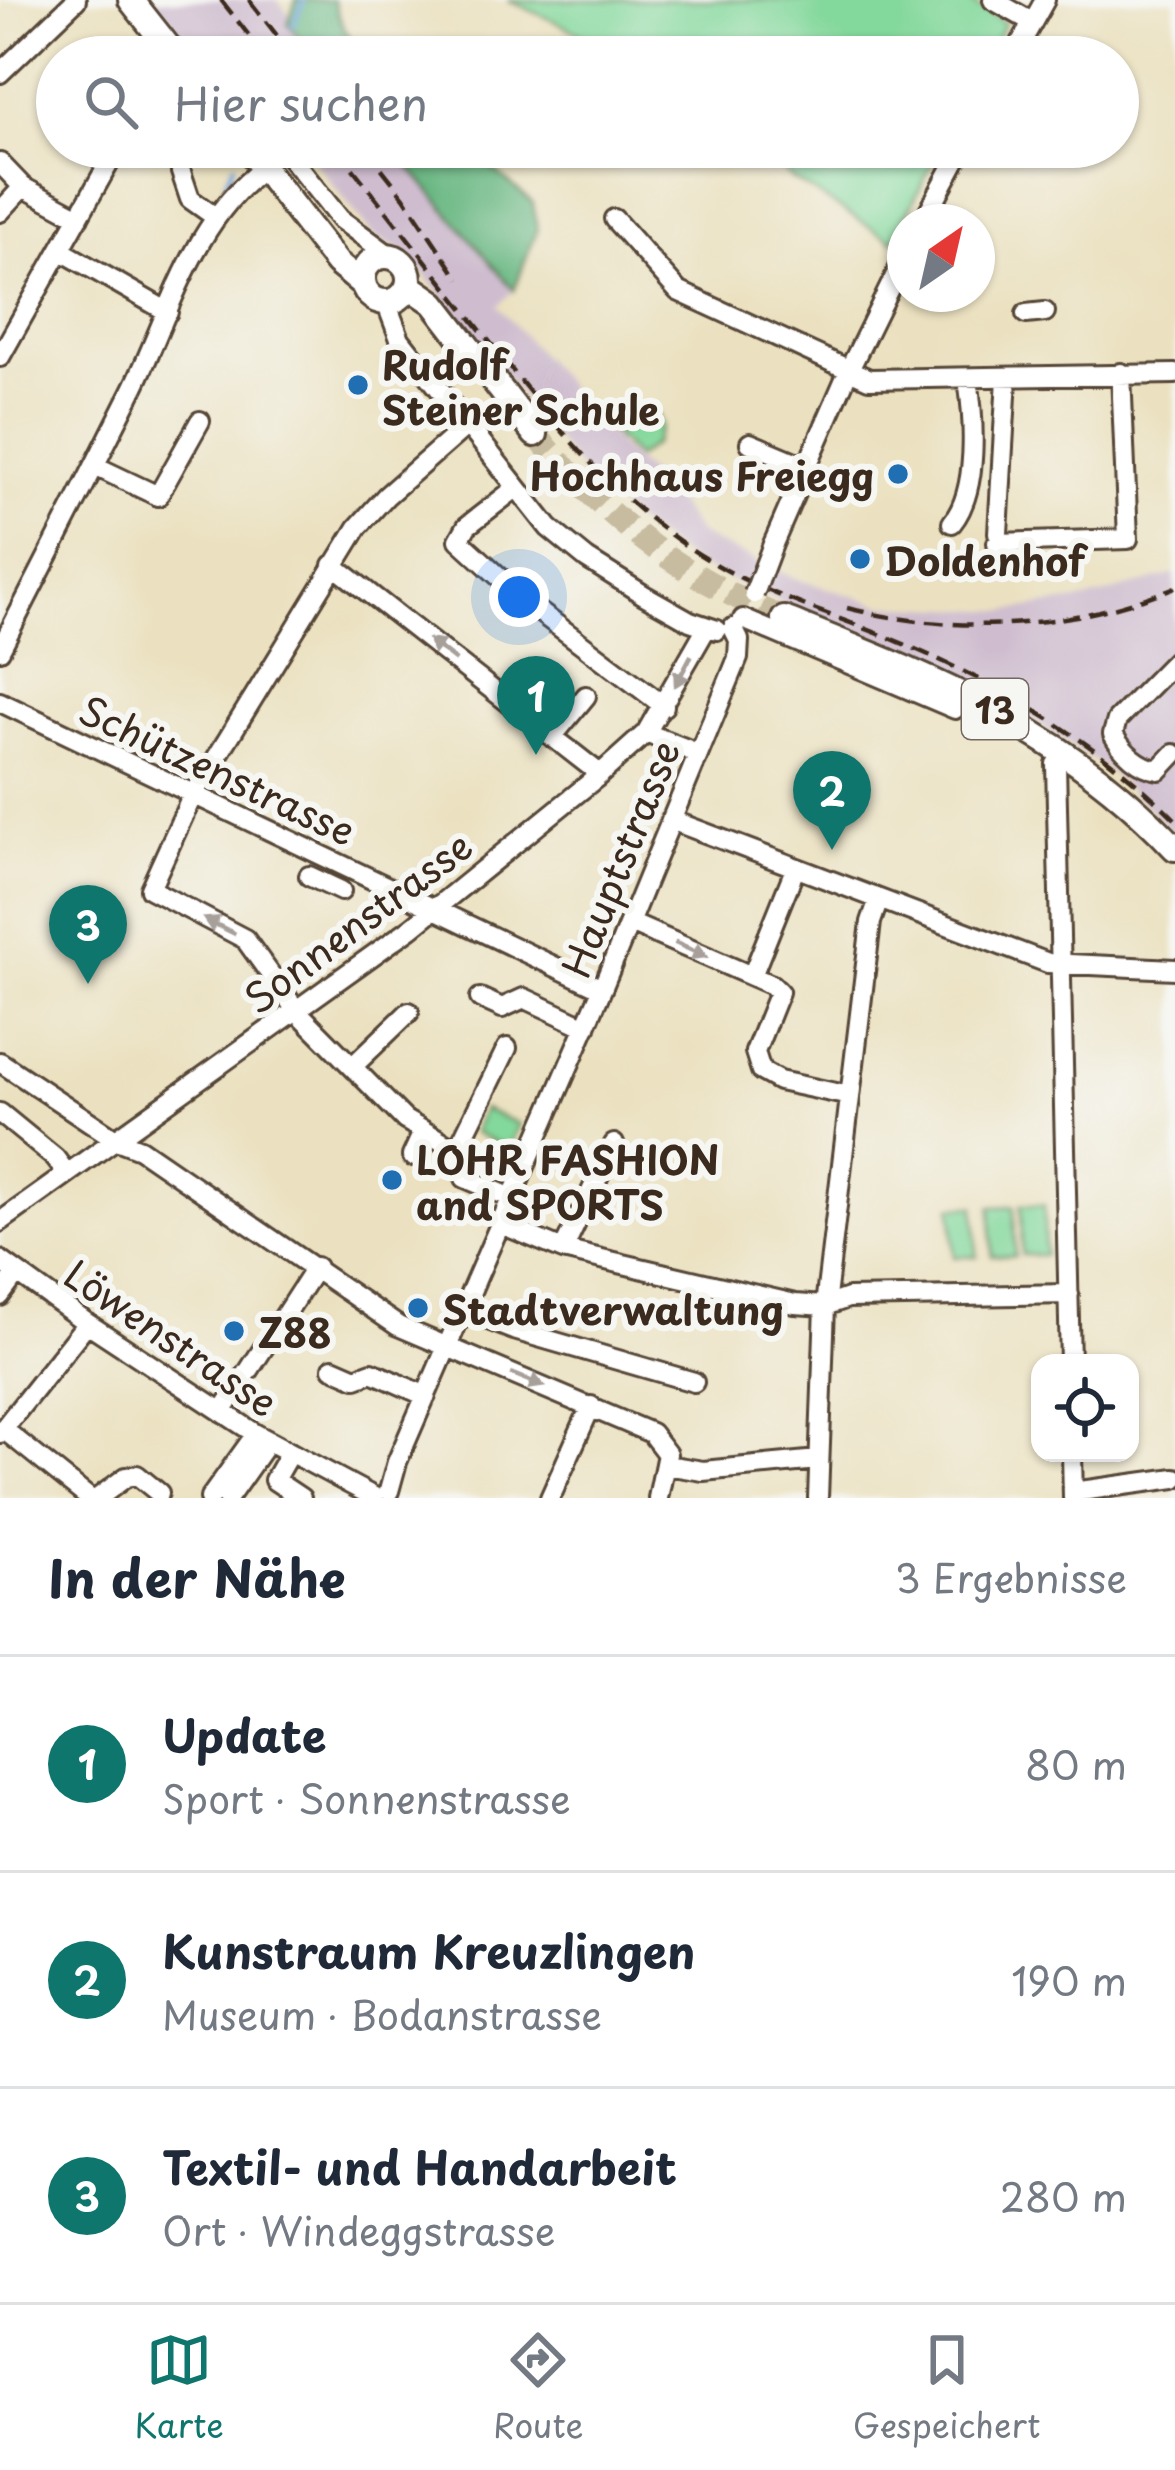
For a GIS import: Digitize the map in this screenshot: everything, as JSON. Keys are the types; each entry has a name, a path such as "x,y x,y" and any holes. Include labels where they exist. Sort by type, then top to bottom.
{"main road":[{"path":"131,0 159,36"},
{"path":"257,168 337,263 372,297 386,302 400,297 408,285 407,270 382,257 344,253 322,241"},
{"path":"364,286 364,271 382,257"},
{"path":"408,285 434,303 535,434"},
{"name":"13","path":"784,619 1004,713 1109,786 1175,848"}],"street":[{"path":"39,36 76,0"},
{"path":"994,0 1032,22"},
{"path":"1024,36 1045,0"},
{"path":"0,73 36,38"},
{"path":"0,163 23,187 79,217"},
{"path":"0,357 106,168"},
{"path":"299,168 340,219 382,257"},
{"path":"933,204 953,168"},
{"path":"181,172 190,200 214,215"},
{"path":"0,650 214,215 259,172"},
{"path":"0,212 23,187"},
{"path":"614,219 647,269 678,291 869,379 1175,374"},
{"path":"60,250 168,312"},
{"name":"Hauptstrasse","path":"385,1496 738,658 738,624 887,293"},
{"path":"386,302 400,339 466,425 549,528 587,560 668,610 706,627 738,624 955,709"},
{"path":"1007,379 998,538 1128,539 1121,374"},
{"path":"952,523 968,496 974,418 968,379"},
{"path":"94,466 158,496 200,421"},
{"path":"457,1150 405,1120 296,1010 245,939 150,890 194,794 309,621 333,565 358,527 466,425"},
{"path":"750,443 806,467"},
{"path":"516,488 467,526 459,540 530,604 664,706"},
{"path":"333,565 599,774"},
{"name":"Sonnenstrasse","path":"0,1222 117,1140 184,1100 296,1010 436,908 599,774 646,733 706,627"},
{"path":"1174,754 1159,770 1146,768 1113,734 1117,720 1175,661"},
{"path":"552,737 586,696"},
{"name":"Schützenstrasse","path":"0,702 602,989"},
{"path":"646,733 698,753"},
{"path":"1056,764 1070,1354"},
{"path":"671,820 1048,963 1175,970"},
{"path":"319,853 307,880 340,891"},
{"path":"752,976 795,869"},
{"path":"818,1498 825,1306 872,922 879,899"},
{"path":"630,923 784,992 755,1052 761,1071 779,1081 850,1096"},
{"path":"480,998 507,1015 524,998 586,1027"},
{"path":"353,1066 409,1012"},
{"path":"507,1048 457,1150 465,1178 512,1198"},
{"path":"6,1073 117,1140 170,1160 398,1326 651,1433 667,1454 658,1498"},
{"path":"0,1113 55,1158 67,1174"},
{"path":"412,1156 423,1132"},
{"path":"563,1250 614,1144"},
{"path":"30,1201 48,1214"},
{"path":"501,1224 563,1250 773,1300 825,1306 848,1298 1069,1294"},
{"name":"Löwenstrasse","path":"0,1260 262,1438 385,1496"},
{"path":"222,1412 316,1267"},
{"path":"0,1296 17,1273"},
{"path":"463,1310 514,1330 694,1382"},
{"path":"87,1323 2,1431 89,1498"},
{"path":"333,1368 356,1378 372,1372 426,1396"},
{"path":"550,1498 592,1406"},
{"path":"210,1498 262,1438"},
{"path":"228,1498 262,1438"},
{"path":"553,1476 566,1450 573,1446"},
{"path":"290,1452 274,1480 304,1498 322,1470"},
{"path":"666,1466 703,1471 818,1460"},
{"path":"1072,1462 1073,1495 1175,1478"},
{"path":"98,1498 136,1474 159,1492"}],"shaded area":[{"path":"139,0 277,0 306,36 167,36"},
{"path":"320,168 412,168 514,290 498,306 622,449 669,492 697,532 799,580 884,605 1007,611 1085,600 1175,574 1175,834 1110,772 1029,717 968,684 698,566 635,522 581,471 410,256 372,234"}],"green space":[{"path":"296,0 333,0 349,36 298,36 288,24"},
{"path":"508,0 966,0 1005,23 998,36 586,36"},
{"path":"411,168 492,168 533,203 537,230 514,290"},
{"path":"783,168 930,168 912,204 887,204 887,237 789,177"},
{"path":"654,406 661,425 654,444 636,458 611,432 635,424"},
{"path":"483,1109 519,1124 509,1148 473,1132"},
{"path":"1021,1205 1044,1205 1045,1255 1022,1255"},
{"path":"975,1206 977,1256 954,1257 952,1207"},
{"path":"1014,1206 1015,1256 992,1256 991,1207"}],"waterway":[{"path":"293,26 304,0"},
{"path":"226,183 232,168"}],"tunnel":[{"path":"535,434 592,495 648,543 709,583 784,619"}],"railway":[{"path":"221,0 249,36"},
{"path":"249,0 277,36"},
{"path":"353,168 588,460 674,537 751,583 892,639 1006,694 1078,738 1175,819"},
{"path":"381,168 459,279"},
{"path":"847,608 930,622 1013,624 1095,612 1175,587"}],"place":[{"name":"Rudolf Steiner Schule","path":"358,385"},
{"name":"Hochhaus Freiegg","path":"898,474"},
{"name":"Doldenhof","path":"860,559"},
{"name":"Update","path":"536,755"},
{"name":"Kunstraum Kreuzlingen","path":"832,850"},
{"name":"Textil- und Handarbeit","path":"88,984"},
{"name":"LOHR FASHION and SPORTS","path":"392,1180"},
{"name":"Stadtverwaltung","path":"418,1308"},
{"name":"Z88","path":"234,1331"}]}
